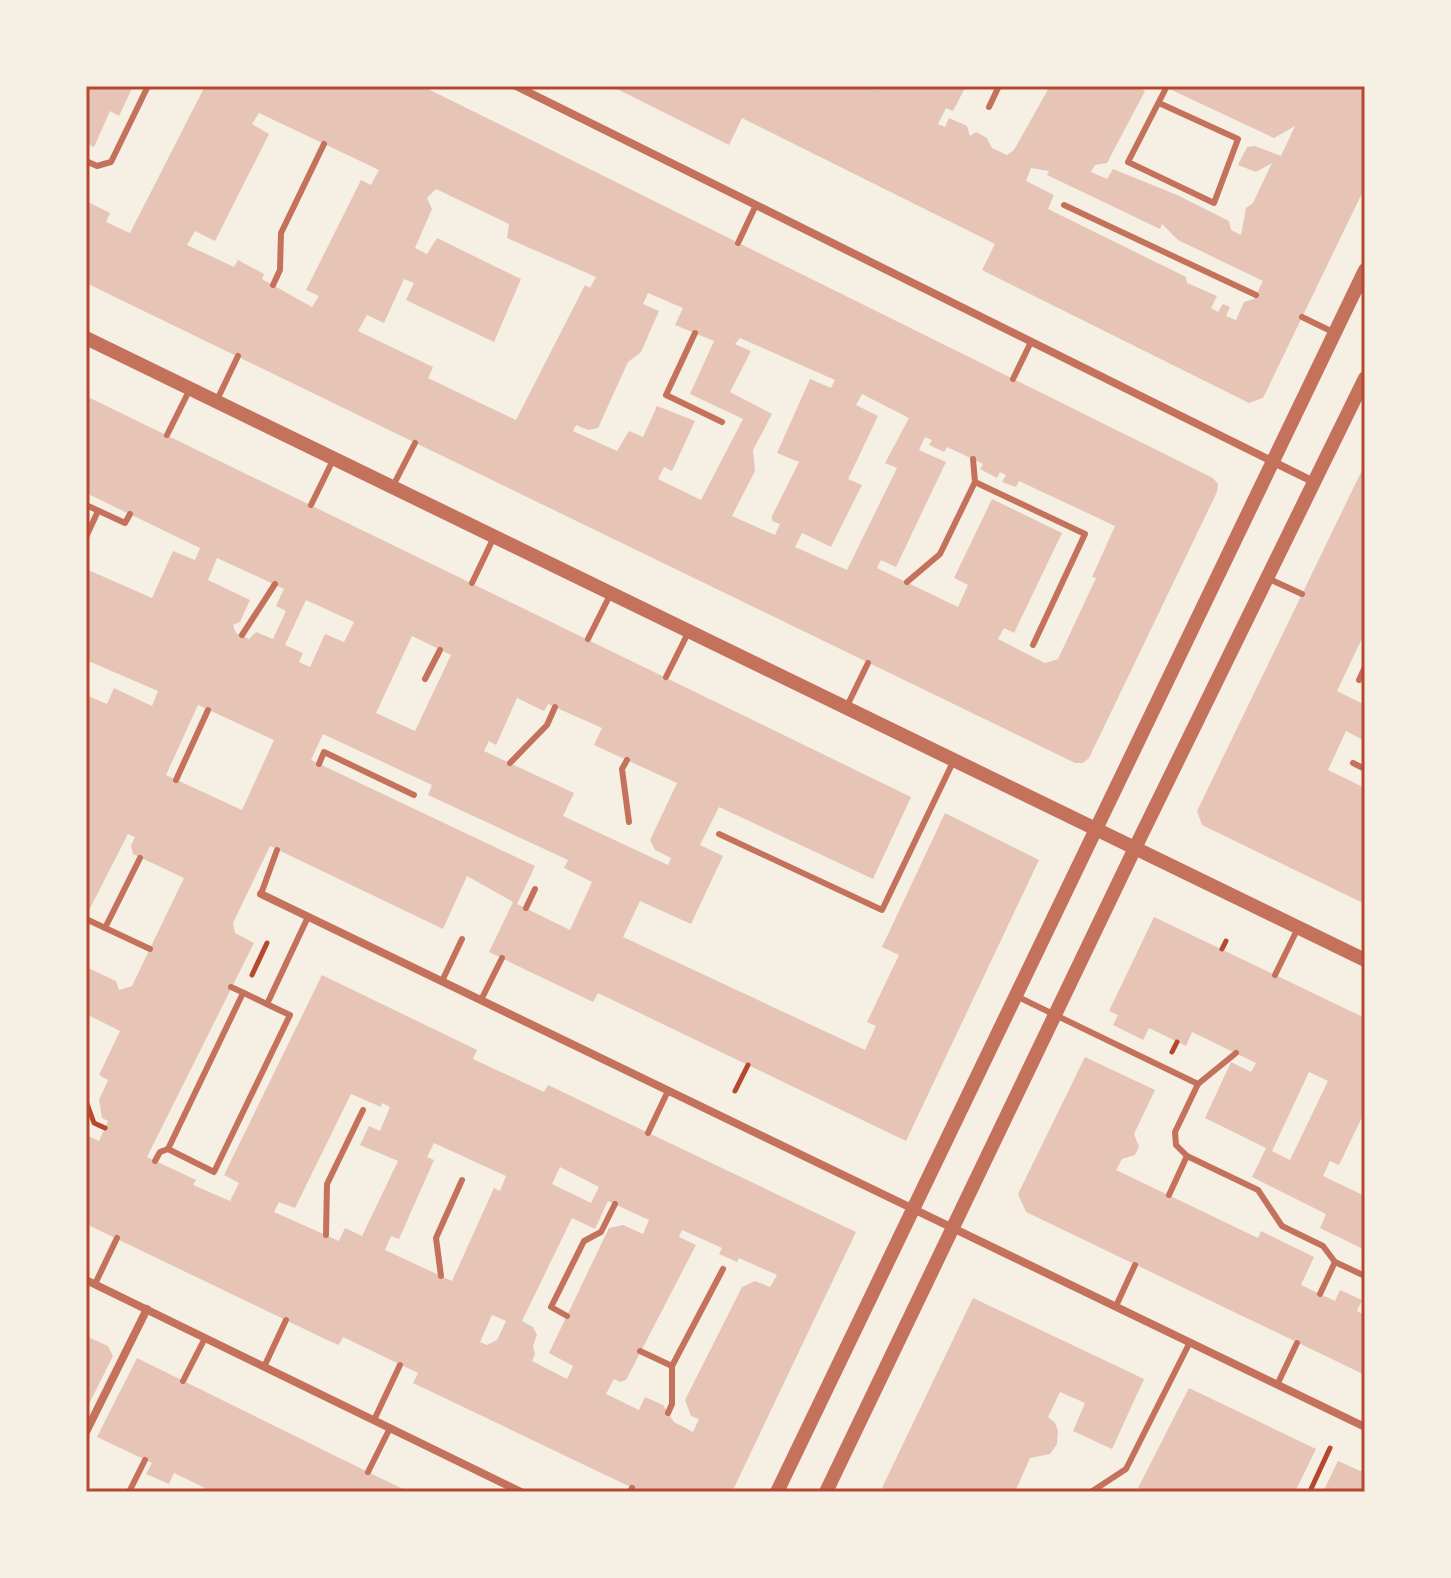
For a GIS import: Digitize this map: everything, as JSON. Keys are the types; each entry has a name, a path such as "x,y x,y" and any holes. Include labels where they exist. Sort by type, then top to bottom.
{"street":[{"path":"516,86 1314,482"},
{"path":"777,1492 1365,270"},
{"path":"86,338 1365,960"},
{"path":"826,1492 1365,378"},
{"path":"261,894 1365,1427"},
{"path":"90,1282 521,1492"},
{"path":"86,1432 147,1309"}],"lane":[{"path":"86,161 97,166 111,162 148,86"},
{"path":"989,107 999,86"},
{"path":"1159,103 1238,139 1214,203 1128,162 1166,88"},
{"path":"273,285 280,270 281,233 324,144"},
{"path":"738,243 756,205"},
{"path":"1064,205 1256,295"},
{"path":"1302,317 1335,333"},
{"path":"695,333 666,395 722,422"},
{"path":"1013,379 1031,342"},
{"path":"216,402 238,356"},
{"path":"167,435 190,389"},
{"path":"393,487 415,443"},
{"path":"311,505 334,458"},
{"path":"907,582 940,554 975,482 973,459"},
{"path":"975,482 1085,534 1033,645"},
{"path":"86,505 125,523 130,514"},
{"path":"86,537 98,511"},
{"path":"472,583 494,537"},
{"path":"1267,578 1302,594"},
{"path":"242,635 275,584"},
{"path":"588,639 611,593"},
{"path":"666,677 689,631"},
{"path":"425,679 440,650"},
{"path":"846,708 868,663"},
{"path":"1359,680 1365,667"},
{"path":"510,763 547,725 555,707"},
{"path":"176,780 208,710"},
{"path":"319,764 324,752 414,795"},
{"path":"627,760 622,769 629,822"},
{"path":"719,834 882,910 954,760"},
{"path":"1353,763 1365,769"},
{"path":"261,894 277,850"},
{"path":"105,928 140,858"},
{"path":"526,908 535,889"},
{"path":"267,1004 308,917"},
{"path":"86,919 150,949"},
{"path":"1275,975 1299,928"},
{"path":"442,981 462,939"},
{"path":"481,1000 502,958"},
{"path":"168,1149 214,1172 290,1015 231,987"},
{"path":"155,1161 160,1152 168,1149 243,993"},
{"path":"1016,996 1198,1084"},
{"path":"1236,1053 1198,1084 1175,1132 1176,1145 1187,1156 1258,1190 1282,1226 1323,1246 1335,1262 1365,1276"},
{"path":"648,1133 668,1091"},
{"path":"326,1235 327,1184 363,1110"},
{"path":"1169,1195 1187,1156"},
{"path":"441,1276 436,1238 462,1180"},
{"path":"567,1316 551,1307 584,1241 601,1232 615,1204"},
{"path":"90,1282 117,1238"},
{"path":"1320,1294 1335,1262"},
{"path":"1116,1306 1135,1265"},
{"path":"668,1413 672,1404 672,1366 723,1269"},
{"path":"264,1367 286,1320"},
{"path":"183,1381 205,1338"},
{"path":"1091,1492 1126,1469 1190,1342"},
{"path":"1277,1385 1297,1343"},
{"path":"640,1351 672,1366"},
{"path":"374,1420 400,1365"},
{"path":"368,1472 390,1428"},
{"path":"129,1492 145,1460"}],"path":[{"path":"1222,949 1226,941"},
{"path":"243,993 267,943"},
{"path":"735,1091 748,1065"},
{"path":"86,1101 94,1123 105,1128"},
{"path":"1311,1489 1330,1448"}],"building":[{"path":"86,86 133,86 119,116 110,111 94,147 86,143"},
{"path":"205,86 422,86 1213,478 1218,484 1217,492 1089,758 1083,763 1075,763 86,283 86,201 110,213 106,222 130,233","holes":["259,113 379,170 371,185 361,180 306,290 319,296 312,307 262,279 264,274 238,260 234,267 187,245 195,231 215,241 269,134 252,124","436,189 509,224 507,238 596,277 590,288 585,285 516,420 428,378 433,367 358,331 367,315 384,323 404,279 414,283 406,300 494,342 521,279 437,238 427,254 415,248 432,209 427,198","648,293 683,308 675,325 714,341 690,394 743,419 701,500 658,479 664,467 672,471 695,421 657,406 643,437 629,431 617,451 573,431 576,425 588,430 598,428 628,362 641,352 659,311 643,304","740,338 835,380 831,388 810,379 777,453 799,462 772,516 772,521 780,524 775,535 732,516 755,471 753,450 772,414 730,392 751,351 735,344","862,394 909,418 885,463 897,468 847,570 795,547 802,533 831,547 862,485 848,479 878,416 856,405","925,437 932,440 929,445 944,452 947,447 983,464 980,469 997,478 1000,472 1006,475 1002,482 1016,487 1019,481 1115,526 1092,577 1096,578 1058,659 1045,663 998,639 1004,628 1014,633 1062,533 992,499 954,578 968,585 958,607 877,568 881,560 896,567 946,462 919,450"]},
{"path":"611,86 864,86 873,90 874,86 966,86 953,111 946,108 938,124 945,127 949,118 967,126 970,136 976,132 987,138 992,148 1007,155 1014,150 1050,86 1136,86 1145,91 1107,163 1095,165 1091,172 1107,179 1113,169 1177,195 1229,221 1231,230 1241,235 1246,208 1253,203 1272,163 1256,172 1238,165 1247,147 1255,146 1281,156 1295,126 1274,138 1163,86 1365,86 1365,187 1263,398 1249,403 982,270 995,244 742,118 729,145","holes":["1031,168 1049,171 1047,175 1160,229 1162,224 1178,240 1263,281 1254,299 1244,302 1236,320 1226,316 1230,307 1223,304 1218,312 1211,308 1217,296 1187,283 1186,277 1048,209 1054,195 1026,181"]},
{"path":"86,396 911,797 873,879 719,807 700,845 723,856 691,924 640,901 623,937 865,1050 876,1026 867,1022 899,955 882,947 945,813 1039,860 906,1141 598,993 593,1002 489,952 513,902 467,876 443,929 270,846 233,923 235,933 254,943 147,1157 196,1180 193,1185 230,1201 239,1183 224,1175 322,975 477,1050 473,1059 544,1092 548,1085 856,1232 732,1492 641,1492 413,1383 418,1373 343,1337 339,1345 327,1340 86,1224 86,1135 99,1141 108,1121 102,1118 99,1100 108,1080 99,1075 120,1031 86,1014 86,967 116,981 119,990 132,986 184,878 133,854 131,846 135,837 128,834 86,916 86,695 107,704 114,688 152,706 158,691 86,660 86,569 152,598 173,551 195,560 200,548 86,493","holes":["217,558 284,589 276,606 286,611 273,639 256,632 249,639 236,633 233,625 240,622 250,600 208,580","306,600 354,622 344,642 325,634 310,667 299,662 303,653 285,645","412,636 451,655 415,731 376,713","517,698 544,711 548,704 602,728 594,745 677,783 650,840 655,850 671,858 668,865 563,816 574,793 484,751 489,741 496,745","198,705 274,740 242,810 166,775","323,734 432,785 428,795 568,860 564,868 592,882 570,930 517,904 535,866 311,760","351,1094 381,1107 382,1103 390,1107 380,1131 369,1126 360,1145 398,1161 362,1236 345,1228 339,1241 274,1212 279,1202 295,1208","434,1143 506,1176 500,1191 494,1188 452,1281 385,1250 391,1236 399,1239 434,1160 427,1157","560,1167 599,1187 591,1203 552,1184","608,1201 649,1220 643,1234 623,1225 609,1228 549,1353 573,1366 567,1379 532,1361 537,1335 533,1327 522,1321 572,1218 595,1229","682,1230 722,1248 719,1254 737,1262 739,1258 777,1275 770,1287 755,1281 742,1287 685,1400 691,1416 699,1419 693,1432 674,1422 663,1405 645,1397 639,1410 606,1394 614,1379 620,1382 626,1380 696,1245 679,1237","492,1315 506,1321 497,1340 487,1345 480,1342"]},
{"path":"1365,464 1365,632 1337,691 1365,705 1365,741 1346,731 1328,770 1365,788 1365,904 1202,825 1197,811"},
{"path":"1154,917 1365,1018 1365,1111 1339,1165 1330,1161 1323,1176 1365,1196 1365,1250 1320,1228 1326,1214 1252,1177 1266,1148 1205,1118 1231,1062 1251,1072 1256,1063 1192,1032 1186,1046 1149,1028 1143,1040 1113,1025 1118,1015 1109,1011","holes":["1309,1072 1328,1081 1290,1160 1272,1151"]},
{"path":"1085,1057 1155,1090 1134,1134 1139,1147 1135,1155 1122,1159 1116,1170 1258,1238 1261,1231 1314,1257 1301,1285 1335,1301 1340,1290 1362,1300 1357,1311 1365,1315 1365,1375 1026,1212 1018,1194"},
{"path":"973,1298 1144,1379 1112,1449 1073,1431 1085,1403 1060,1392 1048,1417 1058,1431 1057,1444 1050,1454 1030,1458 1015,1492 880,1492"},
{"path":"86,1336 108,1346 113,1356 86,1410"},
{"path":"137,1358 409,1492 203,1492 205,1488 174,1473 169,1484 146,1474 152,1463 97,1437"},
{"path":"1189,1388 1316,1449 1295,1492 1136,1492"},
{"path":"1338,1461 1365,1473 1365,1492 1323,1492"}]}
